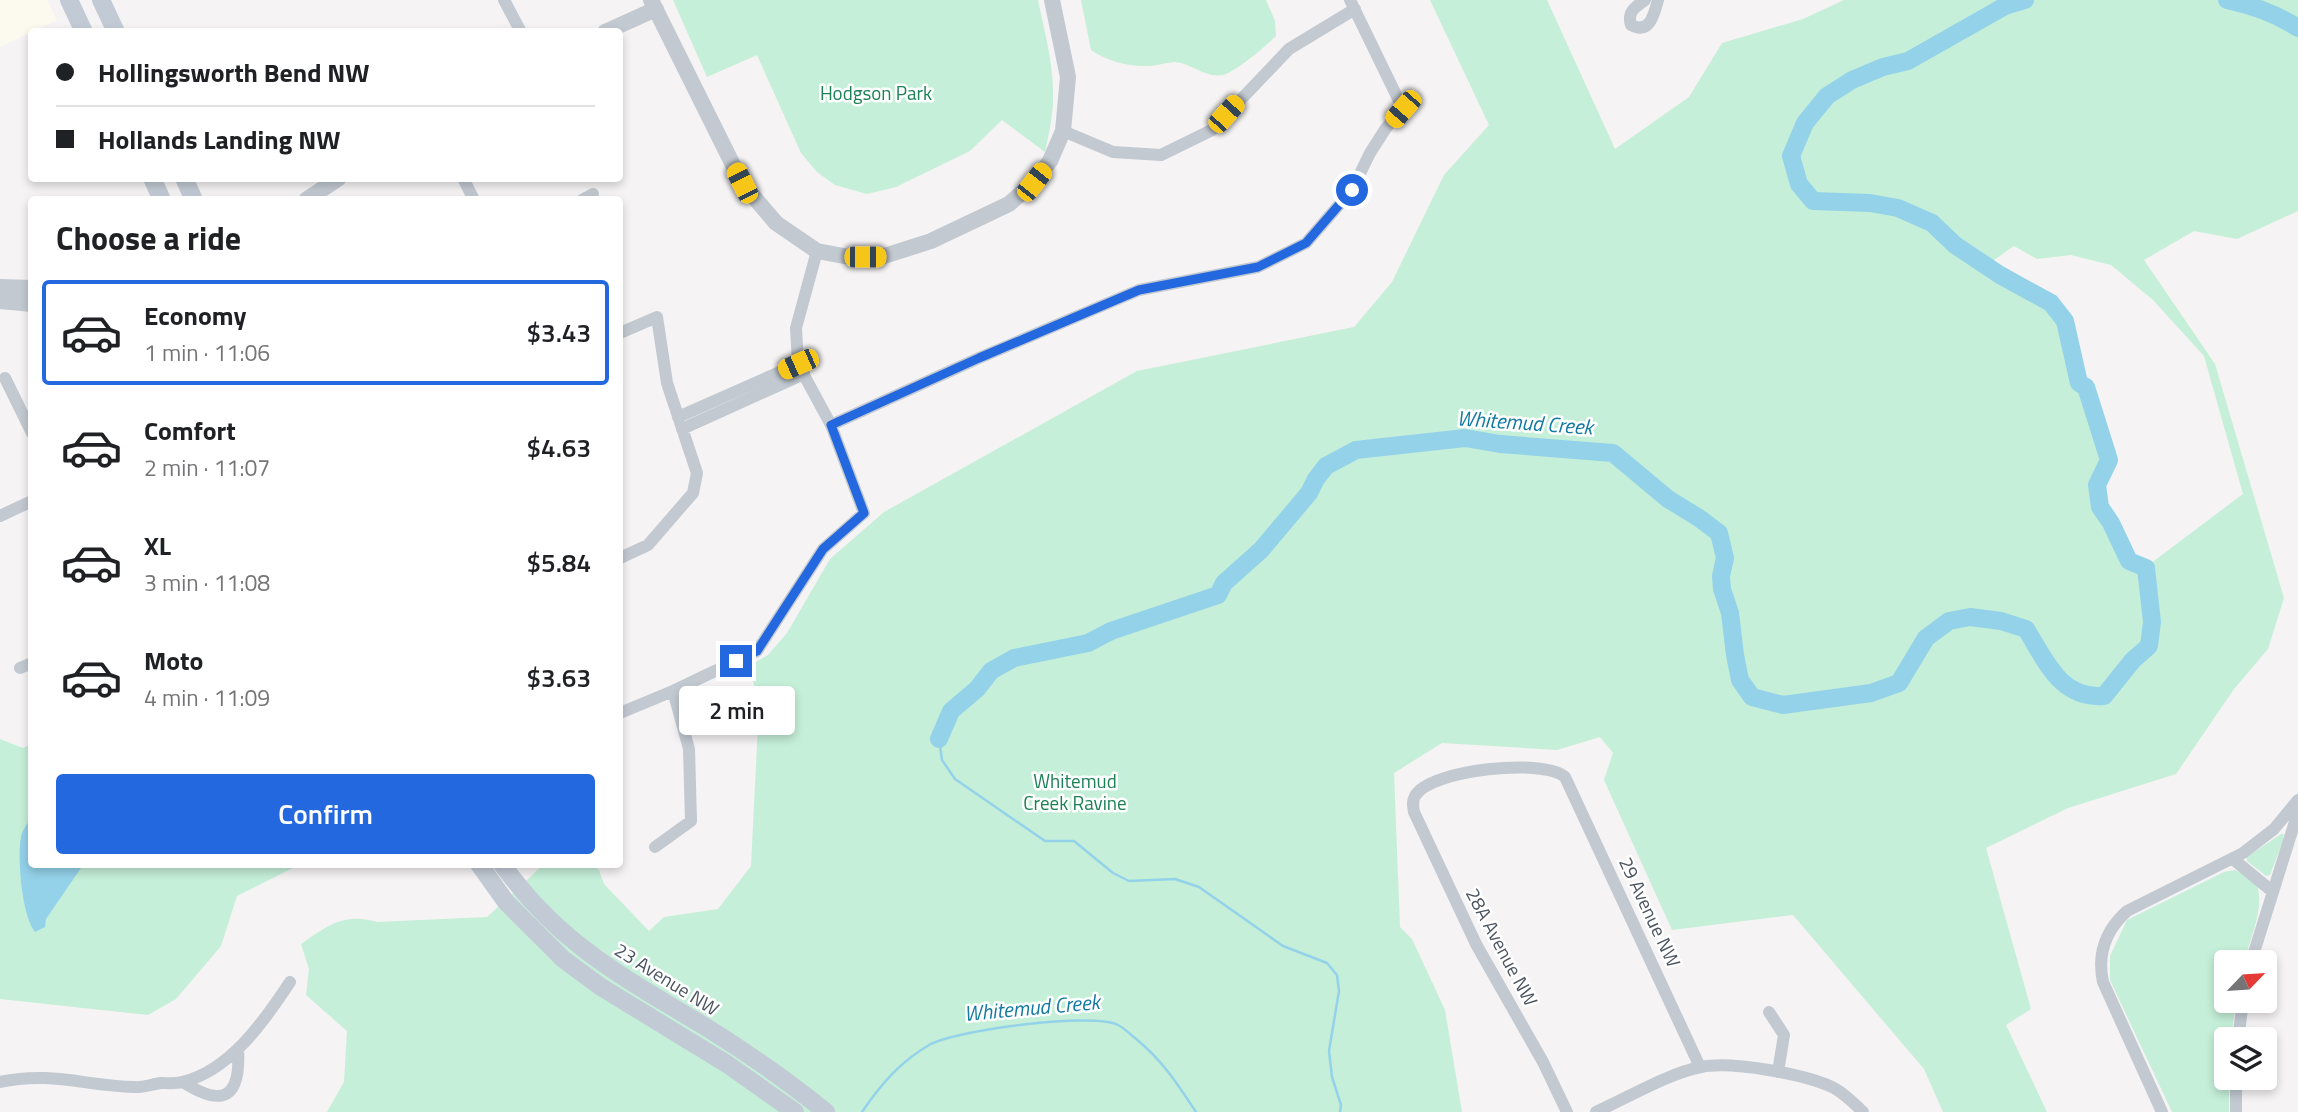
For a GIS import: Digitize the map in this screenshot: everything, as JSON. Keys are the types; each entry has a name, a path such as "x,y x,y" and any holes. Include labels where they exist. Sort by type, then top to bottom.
{"main road":[{"path":"69,0 82,28"},
{"path":"101,0 114,28"},
{"name":"23 Avenue NW","path":"482,868 506,902 563,959 601,987 727,1063 795,1112"},
{"name":"23 Avenue NW","path":"505,868 520,890 574,943 624,979 741,1050 822,1109"}],"street":[{"path":"504,0 519,28"},
{"path":"612,28 653,5 742,183 776,223 817,251 849,257 881,257 918,246 1009,204 1034,182 1050,161 1063,131 1068,77 1052,0"},
{"path":"1645,0 1634,7 1630,16 1632,25 1636,28 1648,26 1658,0"},
{"path":"831,425 1139,290 1258,267 1306,243 1352,190 1381,136 1403,109 1352,4 1289,49 1212,130 1161,155 1112,152 1063,131"},
{"path":"315,196 332,189"},
{"path":"623,712 757,651 823,549 864,513 831,425 801,369 796,328 817,251"},
{"path":"0,287 28,288"},
{"path":"0,301 28,304"},
{"path":"623,332 657,317 667,383 696,472 692,493 649,545 623,557"},
{"path":"680,423 801,369"},
{"path":"5,378 28,425"},
{"path":"0,516 28,503"},
{"path":"655,848 691,821 690,750 673,691"},
{"name":"28A Avenue NW","path":"1562,774 1548,769 1467,771 1424,788 1414,797 1414,812 1476,944 1543,1062 1567,1112"},
{"name":"29 Avenue NW","path":"1562,774 1570,786 1700,1067"},
{"path":"2162,1112 2103,982 2101,961 2104,943 2113,925 2127,911 2233,859 2274,829 2298,800"},
{"path":"2254,950 2298,812"},
{"path":"2233,859 2273,892"},
{"path":"0,1082 54,1077 135,1087 183,1082 210,1070 238,1049 263,1024 290,982"},
{"path":"1769,1012 1784,1035 1778,1072"},
{"path":"183,1082 201,1094 215,1097 228,1093 234,1085 238,1071 238,1049"},
{"path":"1596,1112 1681,1073 1700,1067 1723,1066 1778,1072 1817,1081 1845,1095 1863,1112"},
{"path":"2236,1090 2236,1112"}],"shaded area":[{"path":"0,0 47,0 57,20 40,28 28,28 28,34 0,47"}],"green space":[{"name":"Hodgson Park","path":"673,0 1038,0 1053,80 1052,115 1045,152 1002,120 970,151 896,187 867,194 835,185 817,172 801,153 757,55 707,77"},
{"path":"1081,0 1266,0 1275,21 1276,36 1247,61 1221,75 1208,74 1176,62 1148,66 1126,64 1091,50"},
{"name":"Whitemud Creek Ravine","path":"1430,0 1547,0 1615,149 1689,97 1722,43 1803,19 1844,0 2298,0 2298,211 2237,239 2194,231 2144,260 2215,364 2284,598 2268,649 2234,689 2176,774 2068,808 1986,848 2031,1009 2006,1025 2047,1112 1943,1112 1924,1069 1793,915 1672,930 1604,780 1613,753 1600,737 1557,750 1442,743 1394,773 1400,927 1412,939 1445,1010 1462,1112 327,1112 344,1082 347,1031 306,995 309,969 301,944 328,926 345,920 365,919 377,922 487,917 540,868 596,868 604,884 649,931 664,917 718,909 751,866 759,705 749,666 768,655 787,633 830,559 884,512 1137,371 1354,327 1392,282 1444,175 1489,125","holes":["2014,246 2037,259 2071,255 2111,265 2153,300 2204,356 2243,494 2146,567 2129,561 2111,523 2100,507 2097,485 2109,460 2086,387 2079,383 2065,321 2051,303 1987,265"]},
{"path":"0,739 23,748 28,746 28,868 293,868 237,896 221,946 176,999 148,1015 0,999"},
{"path":"2284,834 2283,841 2270,875 2266,876 2247,861 2247,857"},
{"path":"2235,870 2251,878 2257,885 2259,895 2257,918 2248,950 2214,950 2214,1013 2234,1013 2233,1027 2214,1027 2214,1090 2229,1090 2229,1112 2172,1112 2110,980 2110,956 2127,920 2224,872"}],"water":[{"path":"28,823 28,868 81,868 46,919 45,927 35,932 27,913 22,886 22,834"}],"waterway":[{"name":"Whitemud Creek","path":"939,739 951,711 977,689 991,671 1014,658 1088,643 1111,631 1218,595 1224,583 1261,550 1309,493 1326,466 1356,450 1465,438 1500,444 1613,453 1668,499 1719,533 1725,558 1721,576 1722,589 1730,613 1740,680 1752,697 1783,705 1871,693 1899,683 1926,638 1949,621 1970,617 2001,621 2026,629 2048,665 2065,685 2089,695 2104,696 2133,660 2149,646 2152,622 2146,568 2129,561 2111,523 2100,507 2097,485 2109,460 2086,387 2079,383 2065,321 2051,303 2000,275 1955,245 1932,223 1898,208 1870,203 1813,201 1799,184 1791,156 1805,123 1827,96 1852,80 1883,67 1908,61 2005,6 2025,0"},
{"name":"Whitemud Creek","path":"2227,0 2264,11 2298,28"},
{"name":"Whitemud Creek","path":"939,739 942,760 955,779 1045,841 1074,841 1113,873 1129,881 1175,879 1199,887 1283,946 1327,963 1337,975 1339,991 1329,1051 1332,1077 1341,1105 1340,1112"},
{"name":"Whitemud Creek","path":"862,1112 892,1074 929,1045 966,1034 1024,1024 1082,1021 1104,1022 1125,1029 1162,1064 1196,1112"}],"route":[{"path":"736,661 757,651 823,549 864,513 831,425 1139,290 1258,267 1306,243 1352,190"}]}
